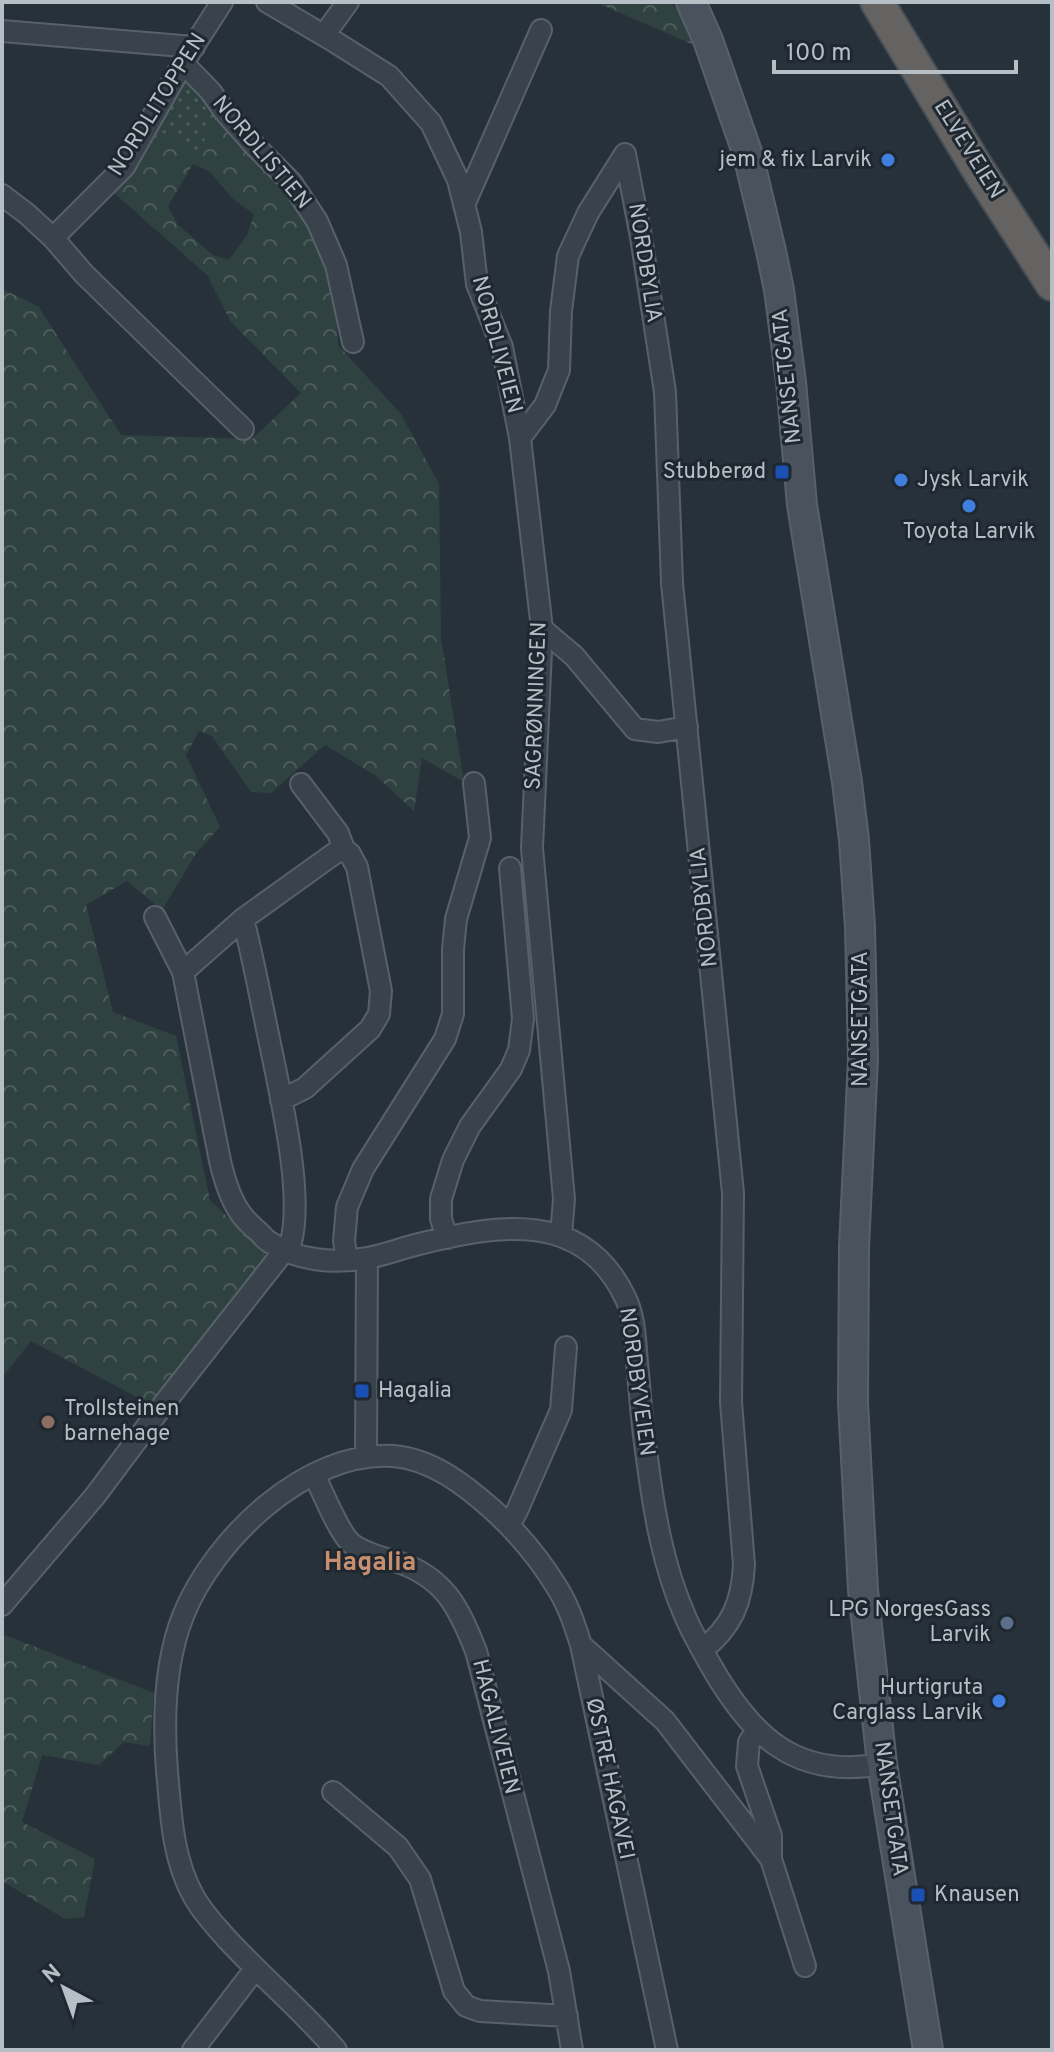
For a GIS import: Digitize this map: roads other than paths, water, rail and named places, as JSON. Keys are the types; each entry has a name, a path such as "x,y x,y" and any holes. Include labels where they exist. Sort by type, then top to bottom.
{"highway":[{"name":"ELVEVEIEN","path":"877,2 1052,284"},
{"name":"ELVEVEIEN","path":"899,2 1035,256"}],"main road":[{"name":"NANSETGATA","path":"691,2 722,78 748,155 774,264 791,382 802,505 854,840 861,941 863,1059 854,1247 853,1402 863,1590 882,1764 928,2050"}],"street":[{"name":"NORDLITOPPEN","path":"53,238 124,167 222,2"},
{"name":"NORDLIVEIEN","path":"267,2 389,76 431,123 458,180 471,232 477,284 502,347 520,438"},
{"path":"324,35 348,2"},
{"path":"464,205 541,30"},
{"path":"2,31 188,55"},
{"name":"NORDLISTIEN","path":"188,55 225,112 291,182 317,221 336,265 353,342"},
{"name":"NORDBYLIA","path":"520,438 545,405 559,370 561,311 568,256 588,213 625,154 665,392 672,583 733,1193 731,1402 744,1565 742,1589 727,1627 702,1650"},
{"path":"2,195 53,238 84,274 243,429"},
{"name":"SAGRØNNINGEN","path":"520,438 542,629 532,848 564,1199 561,1236"},
{"path":"542,629 574,656 635,729 658,732 687,727"},
{"path":"366,1457 357,1259 344,1241 347,1207 363,1169 445,1039 453,1014 456,919 480,838 474,783"},
{"path":"281,1100 305,1088 370,1029 379,1014 381,991 357,867 344,849 338,833 301,784"},
{"path":"183,972 243,919 344,849"},
{"path":"447,1238 441,1219 441,1199 453,1160 470,1126 511,1069 519,1050 523,1019 510,868"},
{"name":"NORDBYVEIEN","path":"155,917 183,972 226,1185 245,1220 268,1241 284,1250 325,1261 357,1259 447,1238 513,1229 561,1236 595,1254 627,1300 633,1325 646,1457 662,1552 685,1617 702,1650 736,1708 773,1744 812,1763 837,1768 882,1764"},
{"path":"2,1605 95,1496 291,1242 293,1187 281,1100 243,919"},
{"path":"509,1525 561,1410 566,1347"},
{"name":"ØSTRE HAGAVEI","path":"336,2050 209,1918 193,1896 180,1867 172,1822 164,1735 170,1661 183,1616 204,1574 230,1540 260,1511 314,1474 347,1460 395,1456 453,1477 476,1495 509,1525 558,1588 571,1615 581,1645 667,2050"},
{"name":"HAGALIVEIEN","path":"314,1474 351,1544 426,1575 454,1603 464,1623 476,1651 559,1971 572,2050"},
{"path":"581,1645 665,1721 771,1859"},
{"path":"757,1730 749,1742 747,1766 771,1836 771,1859 805,1966"},
{"path":"333,1792 398,1847 420,1879 454,1991 466,2006 480,2011 567,2016"},
{"path":"193,2050 255,1969"}],"place":[{"name":"jem & fix Larvik","path":"888,160"},
{"name":"Stubberød","path":"782,472"},
{"name":"Jysk Larvik","path":"901,480"},
{"name":"Toyota Larvik","path":"969,506"},
{"name":"Hagalia","path":"362,1391"},
{"name":"Trollsteinen barnehage","path":"48,1422"},
{"name":"LPG NorgesGass Larvik","path":"1007,1623"},
{"name":"Hurtigruta Carglass Larvik","path":"999,1701"},
{"name":"Knausen","path":"918,1895"}],"district":[{"name":"Hagalia","path":"370,1563"}]}
